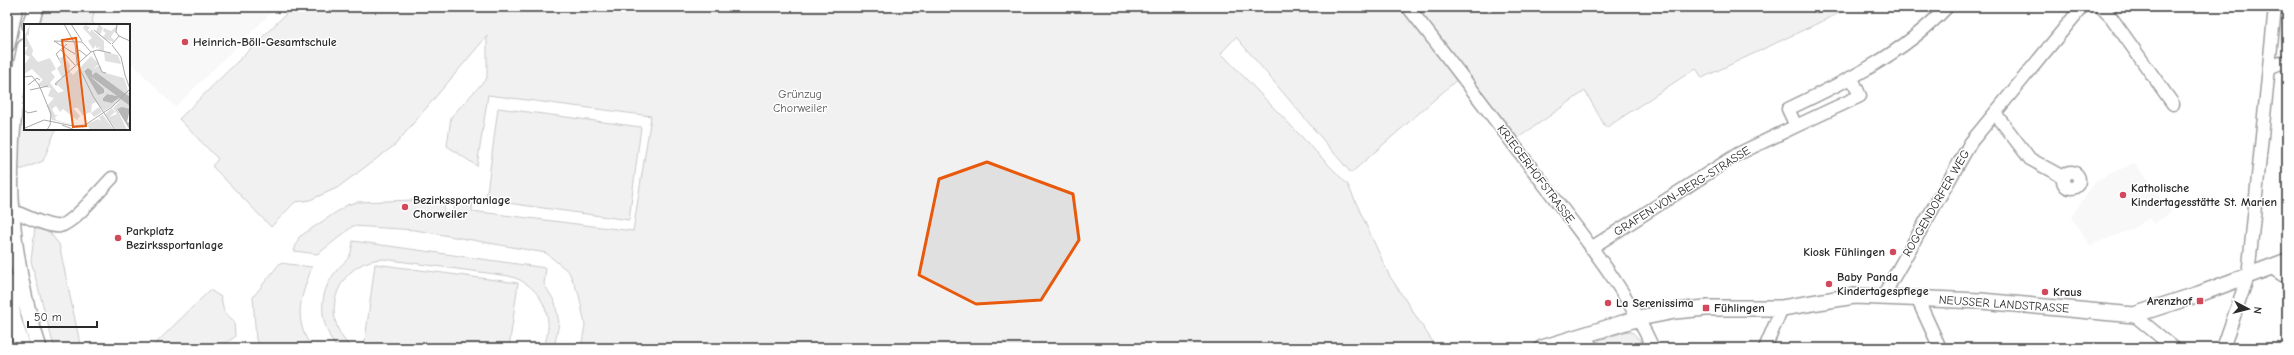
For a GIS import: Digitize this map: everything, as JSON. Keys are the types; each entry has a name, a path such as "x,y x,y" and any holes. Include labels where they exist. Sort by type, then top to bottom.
{"main road":[{"path":"7,45 15,7"},
{"path":"30,24 36,7"},
{"path":"24,51 18,76 12,130 9,209 15,251 28,316 39,348"},
{"name":"NEUSSER LANDSTRASSE","path":"1542,348 1639,318 1706,308 1782,308 1835,298 1883,296 1981,302 2134,315 2272,268 2287,261"},
{"path":"7,282 14,320 23,348"}],"street":[{"name":"KRIEGERHOFSTRASSE","path":"1408,7 1592,248 1639,318 1653,348"},
{"name":"ROGGENDORFER WEG","path":"1883,296 1971,142 2082,7"},
{"path":"2101,7 2111,17 2173,104"},
{"path":"2223,348 2248,276 2275,7"},
{"path":"1796,126 1788,109 1852,78 1912,39 1945,8"},
{"path":"2269,68 2287,60"},
{"name":"GRAFEN-VON-BERG-STRASSE","path":"1592,248 1738,154 1860,96 1852,78"},
{"path":"1995,113 2030,159 2063,177"},
{"path":"9,209 51,225 60,226 70,221 112,178"},
{"path":"2272,268 2284,276 2287,275"},
{"path":"1917,298 1940,348"},
{"path":"1765,348 1782,308"},
{"path":"2134,315 2174,348"},
{"path":"1582,336 1594,348"}],"highlighted area":[{"path":"987,162 1073,194 1079,240 1041,300 976,304 919,275 939,179"}],"shaded area":[{"name":"Heinrich-Böll-Gesamtschule","path":"95,7 277,7 175,107 130,61 130,24 94,24 92,22"},
{"name":"Katholische Kindertagesstätte St. Marien","path":"2134,163 2172,211 2154,224 2149,218 2133,229 2090,245 2071,217 2097,180"}],"green space":[{"path":"41,7 95,7 92,22 94,24 36,24"},
{"name":"Grünzug Chorweiler","path":"293,7 1405,7 1460,77 1351,173 1236,37 1221,53 1348,185 1389,275 1436,347 581,348 585,325 579,295 569,272 546,253 415,230 353,226 318,254 294,251 299,237 347,205 357,202 415,200 445,203 443,216 453,218 455,201 473,200 472,211 633,231 651,116 488,95 477,166 447,146 451,117 487,78 487,36 395,145 337,188 310,200 295,202 271,227 212,166 218,159 179,119"},
{"path":"1414,7 1852,7 1702,78 1696,68 1606,128 1585,91 1518,138"},
{"path":"24,82 24,130 56,130 43,161 23,169 16,169 19,115"},
{"path":"498,108 641,127 629,220 486,200"},
{"path":"35,227 50,233 59,244 81,348 55,348 53,343 31,261"},
{"path":"353,241 546,268 544,284 555,302 559,323 554,348 543,348 547,337 547,314 538,294 530,286 520,280 509,276 383,259 367,262 354,270 344,280 337,293 334,307 336,322 341,336 352,348 337,348 331,339 324,321 323,301 325,292 334,274 349,257"},
{"path":"280,263 312,267 302,298 300,317 302,327 312,348 264,348 256,340 253,297"},
{"path":"375,264 518,283 509,348 364,348"},
{"path":"210,290 221,297 224,312 234,321 235,337 221,346 211,345 208,348 151,348"},
{"path":"1628,331 1633,333 1647,348 1600,348 1597,345 1599,340"}],"place":[{"name":"Heinrich-Böll-Gesamtschule","path":"185,42"},
{"name":"Katholische Kindertagesstätte St. Marien","path":"2123,195"},
{"name":"Bezirkssportanlage Chorweiler","path":"405,207"},
{"name":"Parkplatz Bezirkssportanlage","path":"118,238"},
{"name":"Kiosk Fühlingen","path":"1893,252"},
{"name":"Baby Panda Kindertagespflege","path":"1829,284"},
{"name":"Kraus","path":"2045,292"},
{"name":"Arenzhof","path":"2200,301"},
{"name":"La Serenissima","path":"1608,303"},
{"name":"Fühlingen","path":"1706,308"}]}
